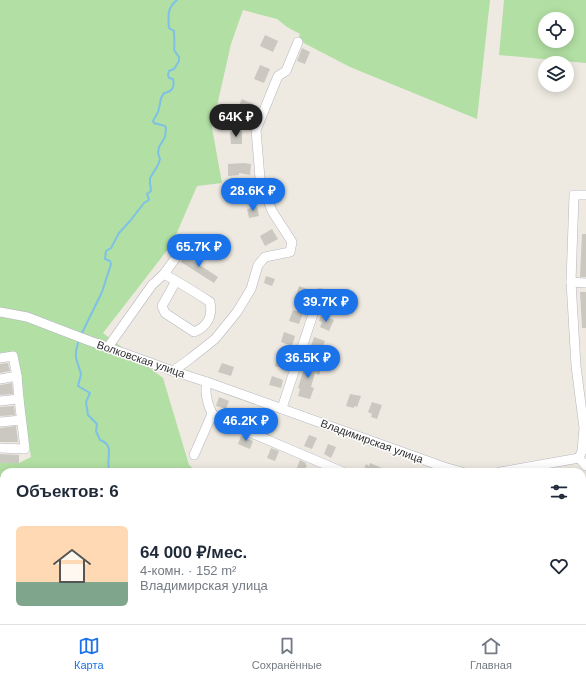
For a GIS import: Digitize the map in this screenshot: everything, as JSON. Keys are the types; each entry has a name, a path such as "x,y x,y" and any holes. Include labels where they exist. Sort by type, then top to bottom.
{"street":[{"path":"173,371 215,339 237,312 251,289 258,265 265,258 290,252 292,242 272,211 260,178 256,130 278,76 286,71 298,42"},
{"path":"552,468 579,458 582,450 585,428 582,382 571,282 574,195 586,195"},
{"path":"108,347 152,285 164,274 185,245 224,246"},
{"path":"164,274 176,281 210,302 212,310 209,320 201,330 194,332 165,313 162,306 176,281"},
{"path":"571,282 586,283"},
{"path":"282,408 320,294"},
{"name":"Волковская улица","path":"0,312 27,317 80,338 282,408"},
{"path":"0,358 13,356 17,376 25,449 0,448"},
{"path":"0,379 17,376"},
{"path":"207,382 205,389 212,414 216,418 334,468"},
{"path":"0,401 19,399"},
{"name":"Владимирская улица","path":"282,408 438,468"},
{"path":"194,455 212,414"},
{"path":"0,422 21,420"},
{"path":"579,458 586,466"}],"green space":[{"path":"0,0 490,0 477,119 350,67 298,40 300,34 287,27 277,19 243,10 231,44 212,128 222,183 197,186 172,244 103,333 163,378 189,465 192,468 0,468 0,463 19,463 31,457 16,353 0,353"},
{"path":"504,0 586,0 586,63 574,62 574,56 538,56 538,59 499,55"}],"building":[{"path":"265,35 278,41 273,52 260,46"},
{"path":"302,48 310,52 305,64 297,61"},
{"path":"260,65 270,69 264,83 254,79"},
{"path":"242,99 253,104 248,114 237,109"},
{"path":"242,131 242,144 231,144 230,132"},
{"path":"228,164 251,164 250,175 239,173 239,175 228,176"},
{"path":"247,188 248,199 230,201 228,191"},
{"path":"257,207 259,216 249,218 247,209"},
{"path":"272,229 278,239 265,246 260,236"},
{"path":"582,234 586,234 586,277 580,277"},
{"path":"187,253 194,258 192,260 218,277 214,283 181,262"},
{"path":"266,276 275,279 272,286 264,283"},
{"path":"299,286 307,289 309,292 305,302 295,299"},
{"path":"580,292 586,292 586,328 582,328"},
{"path":"293,310 303,313 299,324 289,321"},
{"path":"321,315 334,320 329,331 320,327 322,322 319,321"},
{"path":"284,332 295,336 292,346 281,342"},
{"path":"314,337 325,341 321,352 310,349"},
{"path":"278,356 289,359 286,369 275,366"},
{"path":"307,358 322,366 319,375 315,373 311,387 314,388 310,399 298,396 300,389 298,388"},
{"path":"8,363 10,371 0,373 0,364"},
{"path":"222,363 234,367 231,376 218,372"},
{"path":"272,376 283,380 281,388 269,385"},
{"path":"12,383 13,394 0,395 0,385"},
{"path":"350,394 361,396 357,407 354,406 354,408 346,406"},
{"path":"219,397 229,401 226,409 216,406"},
{"path":"372,402 382,405 377,419 371,417 372,414 368,412"},
{"path":"14,406 15,415 0,416 0,407"},
{"path":"235,409 246,413 243,421 232,418"},
{"path":"261,413 268,416 263,427 257,424"},
{"path":"16,426 18,442 0,442 0,428"},
{"path":"309,435 317,438 312,449 304,446"},
{"path":"241,436 253,441 250,449 238,444"},
{"path":"328,444 336,447 331,458 324,454"},
{"path":"271,448 279,451 275,461 267,458"},
{"path":"0,454 19,455 19,463 0,463"},
{"path":"300,460 307,465 306,468 297,468"},
{"path":"370,463 382,468 364,468 366,464 369,466"}],"waterway":[{"path":"81,335 102,292 111,264 110,261 105,259 106,251 111,248 119,233 144,203 149,200 147,194 151,191 150,178 160,159 158,153 159,147 165,137 166,128 165,126 154,123 153,121 158,111 162,95 171,90 173,87 174,82 173,79 169,78 169,71 174,69 179,61 179,57 174,50 174,31 169,28 168,20 171,6 177,0"},
{"path":"79,339 76,351 76,358 81,374 78,386 90,393 86,402 88,415 97,424 96,431 100,440 105,442 109,448 109,468"}]}
